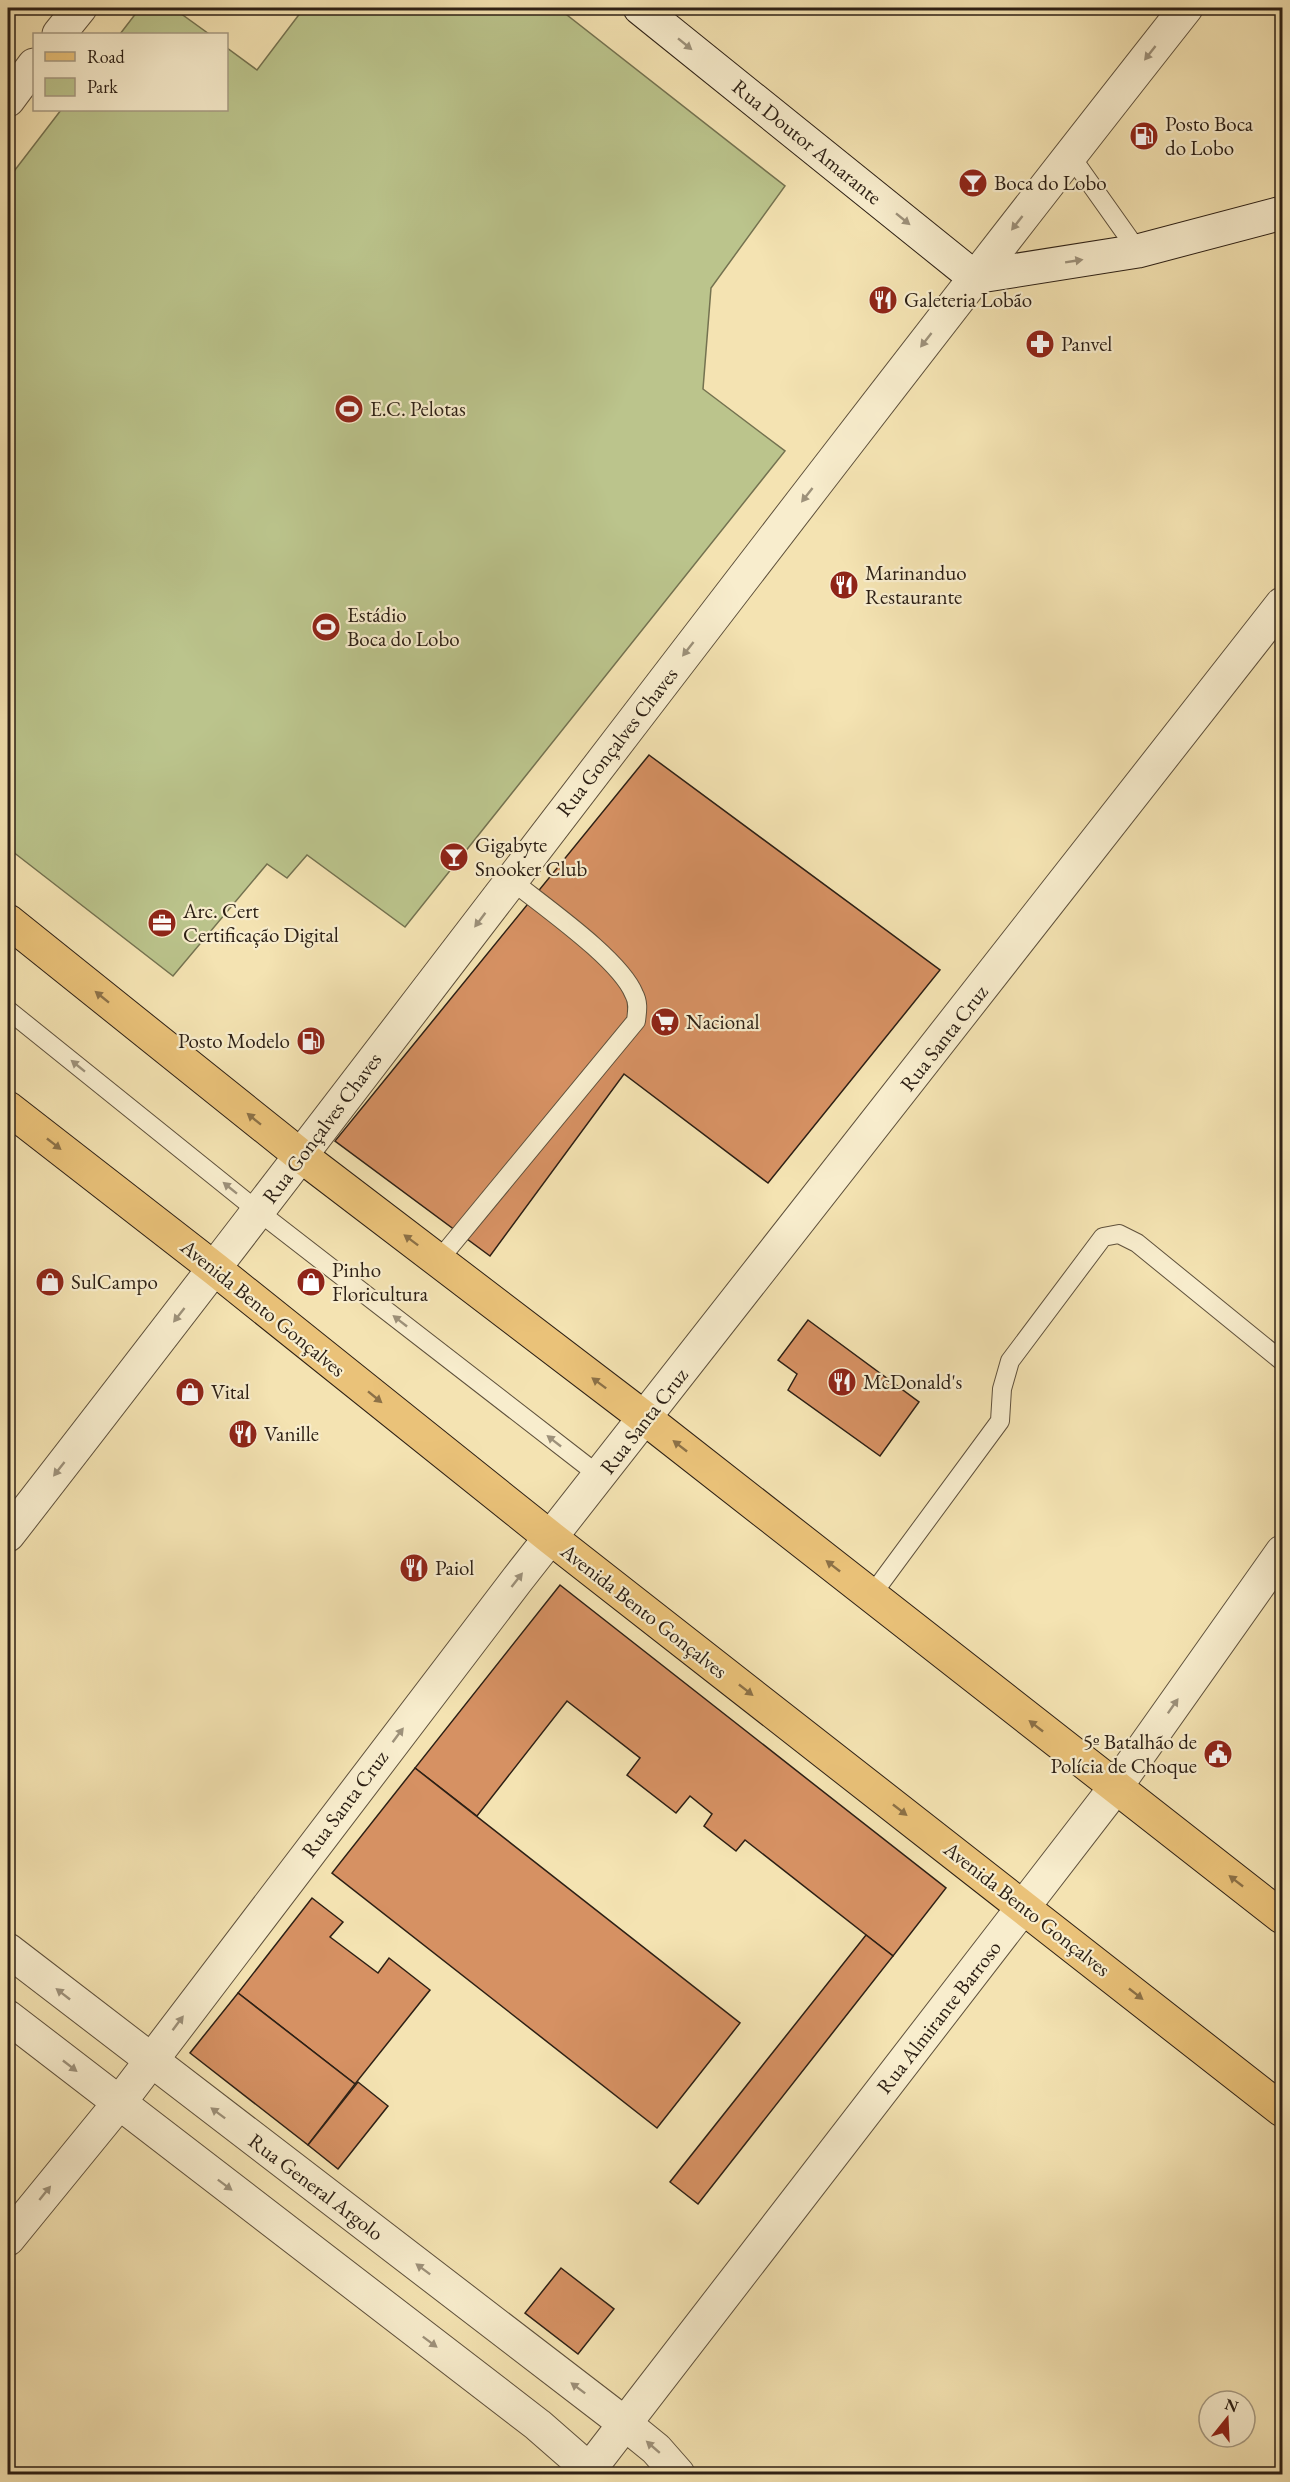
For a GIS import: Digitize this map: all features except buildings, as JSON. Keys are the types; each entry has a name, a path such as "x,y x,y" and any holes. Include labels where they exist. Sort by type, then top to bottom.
{"main road":[{"path":"8,921 300,1155 646,1419 1282,1917"},
{"name":"Avenida Bento Gonçalves","path":"8,1108 215,1269 551,1538 1282,2110"}],"street":[{"path":"60,33 80,8"},
{"name":"Rua Doutor Amarante","path":"640,8 974,277"},
{"name":"Rua Gonçalves Chaves","path":"8,1535 259,1212 300,1155 974,277 1186,8"},
{"path":"8,100 33,66"},
{"path":"974,277 1138,251 1282,213"},
{"name":"Rua Santa Cruz","path":"8,2239 119,2103 551,1538 1282,604"},
{"name":"Rua Almirante Barroso","path":"590,2473 624,2423 1115,1788 1282,1552"},
{"name":"Rua General Argolo","path":"8,1950 149,2061 624,2423 656,2449 678,2475"},
{"path":"8,2017 538,2425 590,2473"}],"lane":[{"path":"1070,155 1138,251"},
{"path":"438,1261 636,1022 638,1006 634,993 615,966 511,880"},
{"path":"8,1010 259,1212 600,1477"},
{"path":"871,1596 1000,1420 1002,1389 1010,1360 1102,1237 1119,1234 1137,1244 1282,1361"}],"green space":[{"path":"140,8 173,8 208,33 121,33"},
{"name":"Estádio Boca do Lobo","path":"304,8 331,8 339,14 344,8 558,8 785,186 711,288 703,389 785,451 405,927 307,855 287,878 267,864 173,976 8,848 8,179 60,111 228,111 228,49 257,70"}],"place":[{"name":"Posto Boca do Lobo","path":"1144,136"},
{"name":"Boca do Lobo","path":"973,183"},
{"name":"Galeteria Lobão","path":"883,300"},
{"name":"Panvel","path":"1040,344"},
{"name":"E.C. Pelotas","path":"349,409"},
{"name":"Marinanduo Restaurante","path":"844,585"},
{"name":"Estádio Boca do Lobo","path":"326,627"},
{"name":"Gigabyte Snooker Club","path":"454,857"},
{"name":"Arc. Cert Certificação Digital","path":"162,923"},
{"name":"Nacional","path":"665,1022"},
{"name":"Posto Modelo","path":"311,1041"},
{"name":"SulCampo","path":"50,1282"},
{"name":"Pinho Floricultura","path":"311,1282"},
{"name":"McDonald's","path":"842,1382"},
{"name":"Vital","path":"190,1392"},
{"name":"Vanille","path":"243,1434"},
{"name":"Paiol","path":"414,1568"},
{"name":"5º Batalhão de Polícia de Choque","path":"1218,1754"}]}
